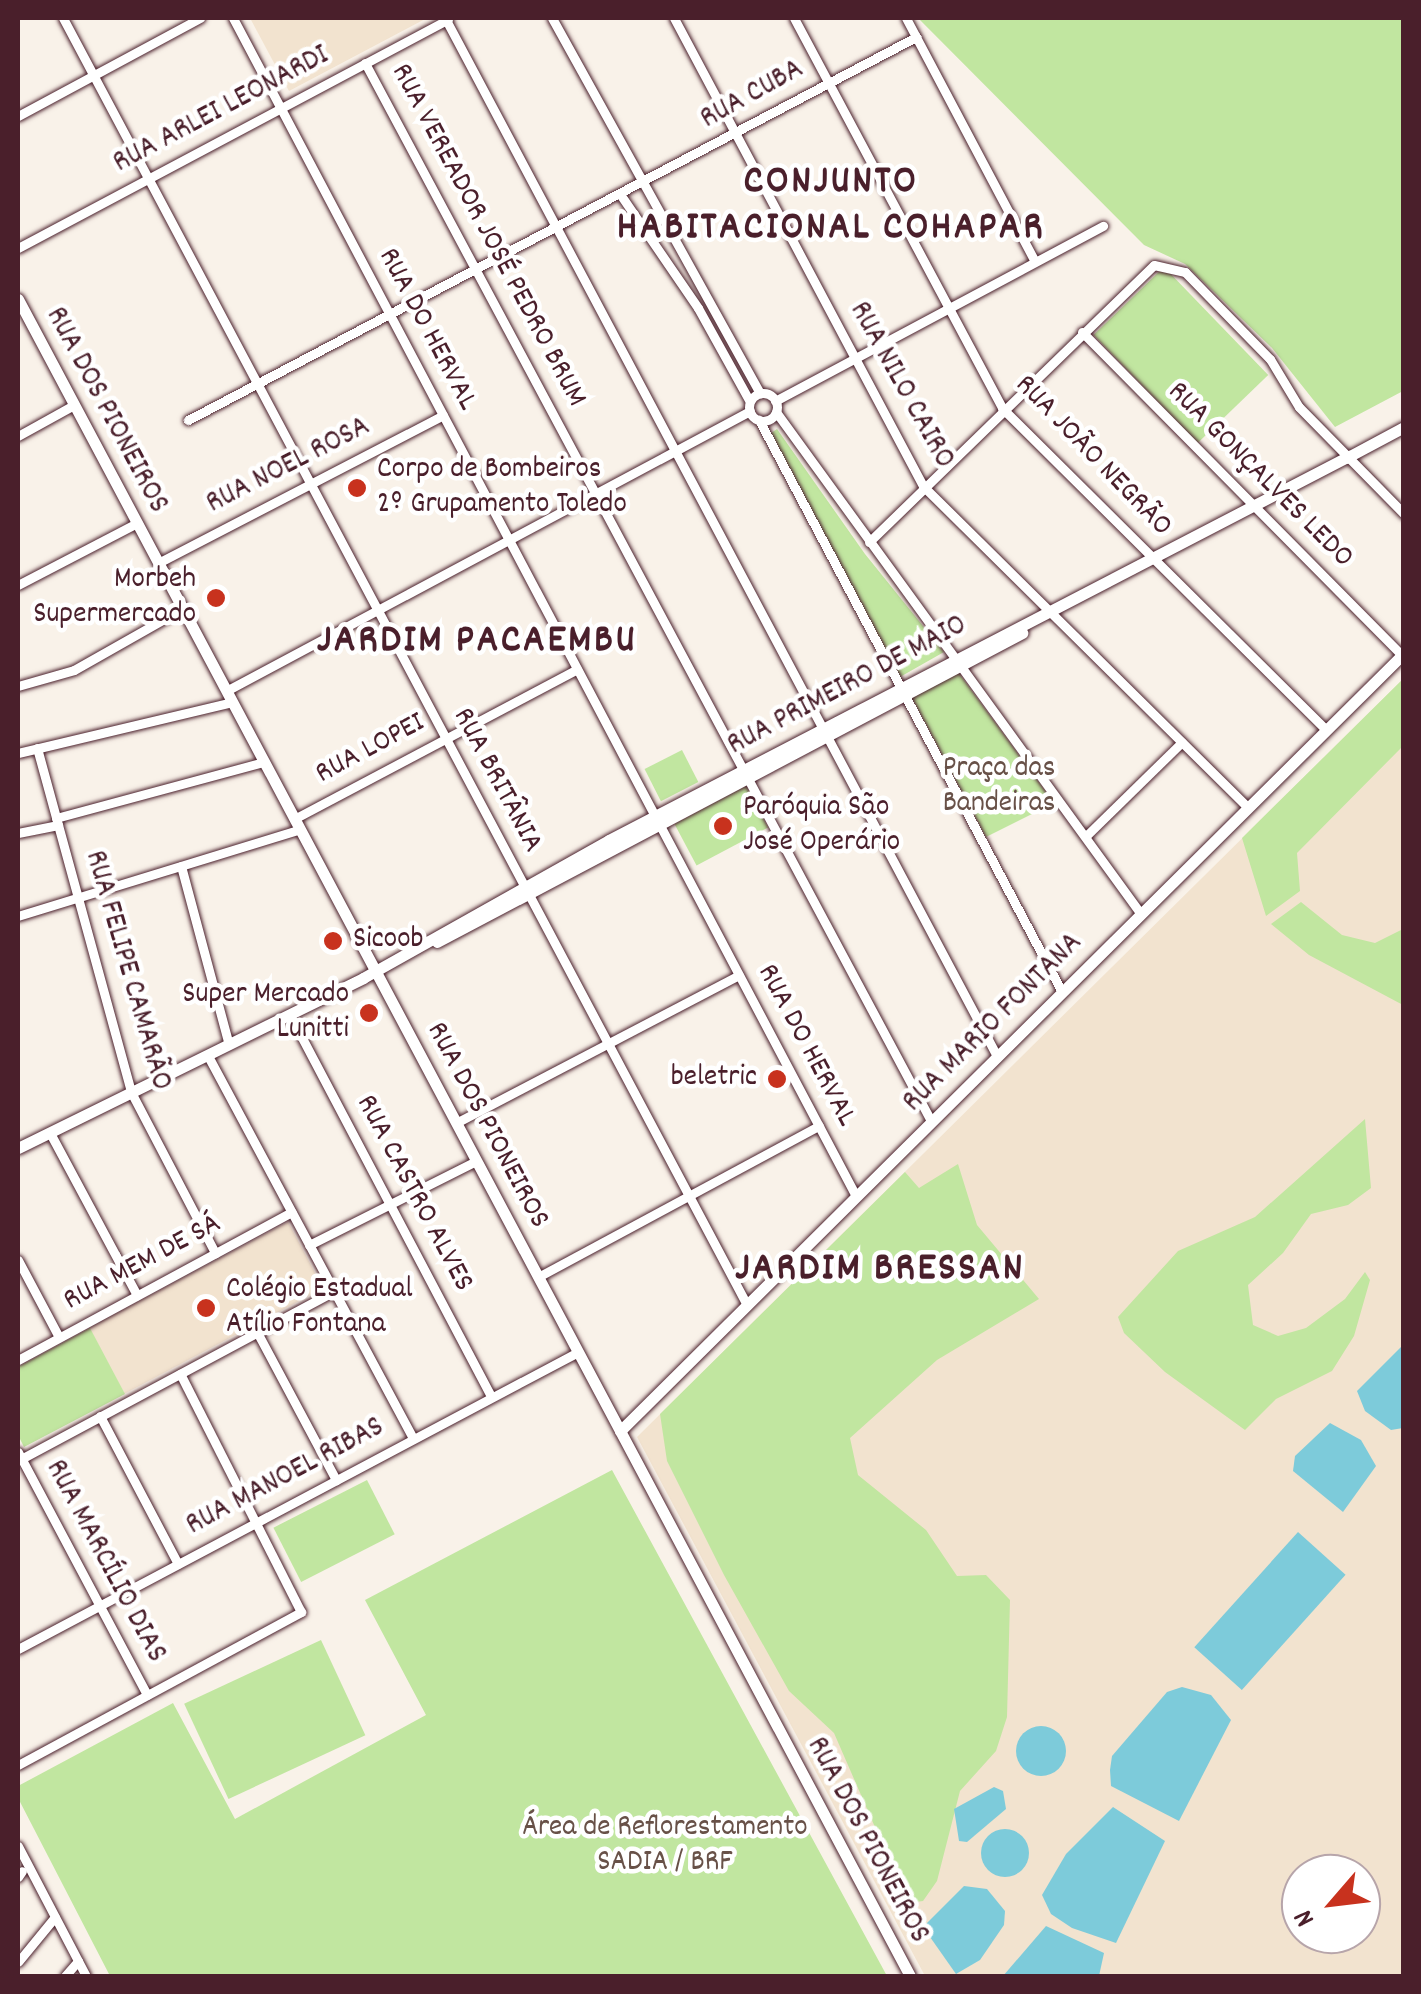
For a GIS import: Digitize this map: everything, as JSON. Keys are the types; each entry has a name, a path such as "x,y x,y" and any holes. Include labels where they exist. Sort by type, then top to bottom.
{"main road":[{"name":"RUA DOS PIONEIROS","path":"18,299 22,317 74,405 910,1976"},
{"name":"RUA PRIMEIRO DE MAIO","path":"18,1145 50,1133 375,972 657,819 1404,428"},
{"name":"RUA MARIO FONTANA","path":"620,1432 746,1302 1403,654"}],"street":[{"name":"RUA BRITÂNIA","path":"63,18 746,1302"},
{"path":"18,116 200,18"},
{"name":"RUA DO HERVAL","path":"233,18 856,1196"},
{"path":"447,18 997,1056"},
{"name":"RUA ARLEI LEONARDI","path":"18,248 447,18"},
{"path":"552,18 642,184 750,407 1062,992"},
{"name":"RUA NILO CAIRO","path":"674,18 924,486 1246,806"},
{"name":"RUA JOÃO NEGRÃO","path":"794,18 1002,408 1326,730"},
{"path":"906,18 1034,260"},
{"name":"RUA CUBA","path":"188,420 916,37"},
{"name":"RUA VEREADOR JOSÉ PEDRO BRUM","path":"365,63 931,1121"},
{"path":"620,194 760,394 776,406 869,542 1140,914"},
{"path":"760,420 854,355 1103,226"},
{"path":"869,542 1145,267 1166,265 1185,272 1270,359 1299,407 1404,514"},
{"name":"RUA GONÇALVES LEDO","path":"1082,332 1403,654"},
{"path":"18,753 229,697 376,610 750,407 760,394"},
{"path":"18,436 74,405"},
{"name":"RUA NOEL ROSA","path":"158,563 443,415"},
{"path":"18,585 136,523"},
{"path":"18,686 74,670 182,609"},
{"name":"RUA LOPEI","path":"18,916 181,866 297,824 444,739 577,669"},
{"path":"1086,836 1182,742"},
{"name":"RUA FELIPE CAMARÃO","path":"37,748 131,1092 214,1253"},
{"path":"18,833 264,762"},
{"path":"181,866 230,1045"},
{"path":"456,1123 739,975"},
{"name":"RUA CASTRO ALVES","path":"290,1015 491,1397"},
{"path":"208,1056 413,1439"},
{"path":"538,1276 818,1126"},
{"path":"50,1133 137,1295"},
{"path":"310,1245 476,1161"},
{"name":"RUA MEM DE SÁ","path":"18,1360 292,1212"},
{"path":"18,1260 59,1337"},
{"path":"19,1455 334,1291"},
{"path":"257,1332 336,1480"},
{"name":"RUA MANOEL RIBAS","path":"19,1645 578,1352"},
{"path":"18,1765 301,1612 180,1374"},
{"path":"100,1416 178,1564"},
{"name":"RUA MARCÍLIO DIAS","path":"19,1455 147,1695"},
{"path":"18,1846 86,1976"},
{"path":"19,1872 37,1882"},
{"path":"18,1962 54,1917"},
{"path":"64,1976 78,1960"}],"shaded area":[{"path":"250,18 427,18 289,91"},
{"path":"1403,679 1403,1976 925,1976 637,1437"},
{"name":"Colégio Estadual Atílio Fontana","path":"288,1222 323,1288 125,1394 89,1328"}],"green space":[{"path":"918,18 1403,18 1403,391 1335,427 1272,348 1185,264 1144,245"},
{"path":"1164,267 1268,375 1198,443 1094,335"},
{"path":"777,429 865,554 944,652 900,677 768,435"},
{"name":"Praça das Bandeiras","path":"958,672 1054,803 986,837 911,696"},
{"path":"1403,679 1403,746 1297,853 1300,891 1266,916 1242,838"},
{"path":"682,750 698,782 661,801 645,769"},
{"path":"746,786 768,827 697,866 674,824"},
{"path":"1301,902 1342,935 1375,943 1403,929 1403,1005 1309,955 1271,924"},
{"path":"1365,1119 1371,1188 1348,1205 1311,1214 1283,1253 1248,1285 1253,1325 1278,1336 1306,1328 1345,1299 1365,1272 1370,1280 1354,1336 1332,1371 1276,1399 1245,1430 1165,1372 1124,1333 1118,1317 1178,1251 1255,1217"},
{"path":"958,1164 977,1225 1039,1299 937,1360 850,1438 858,1475 926,1530 957,1576 986,1575 1010,1600 1007,1717 996,1751 960,1791 937,1881 923,1901 908,1903 834,1733 789,1691 724,1575 667,1461 660,1414 905,1172 919,1188"},
{"path":"90,1328 125,1394 24,1447 18,1435 18,1367"},
{"name":"Área de Reflorestamento SADIA / BRF","path":"612,1470 887,1976 110,1976 18,1798 18,1786 173,1703 235,1819 426,1715 365,1600"},
{"path":"367,1480 395,1534 301,1582 273,1528"},
{"path":"321,1640 365,1735 229,1799 184,1704"}],"water":[{"path":"1403,1345 1403,1428 1391,1430 1365,1411 1357,1391"},
{"path":"1330,1423 1361,1440 1376,1466 1343,1512 1293,1471 1295,1456"},
{"path":"1298,1532 1346,1575 1242,1690 1194,1647"},
{"path":"1182,1687 1211,1695 1231,1720 1179,1821 1111,1786 1110,1770 1112,1756 1167,1692"},
{"path":"1041,1726 1059,1733 1066,1751 1059,1769 1041,1776 1023,1769 1016,1751 1023,1733"},
{"path":"994,1787 1003,1791 1006,1809 967,1842 959,1841 954,1809"},
{"path":"1113,1807 1165,1841 1116,1943 1072,1928 1051,1914 1042,1895 1066,1854"},
{"path":"1005,1829 1022,1836 1029,1853 1022,1870 1005,1877 988,1870 981,1853 988,1836"},
{"path":"964,1886 987,1889 1005,1911 1004,1925 980,1960 956,1974 923,1927"},
{"path":"1046,1926 1104,1953 1099,1976 1003,1976"}],"place":[{"name":"Corpo de Bombeiros 2º Grupamento Toledo","path":"357,488"},
{"name":"Morbeh Supermercado","path":"216,598"},
{"name":"Paróquia São José Operário","path":"723,826"},
{"name":"Sicoob","path":"333,941"},
{"name":"Super Mercado Lunitti","path":"369,1013"},
{"name":"beletric","path":"777,1079"},
{"name":"Colégio Estadual Atílio Fontana","path":"206,1308"}],"district":[{"name":"CONJUNTO HABITACIONAL COHAPAR","path":"831,207"},
{"name":"JARDIM PACAEMBU","path":"477,643"},
{"name":"JARDIM BRESSAN","path":"880,1271"}]}
